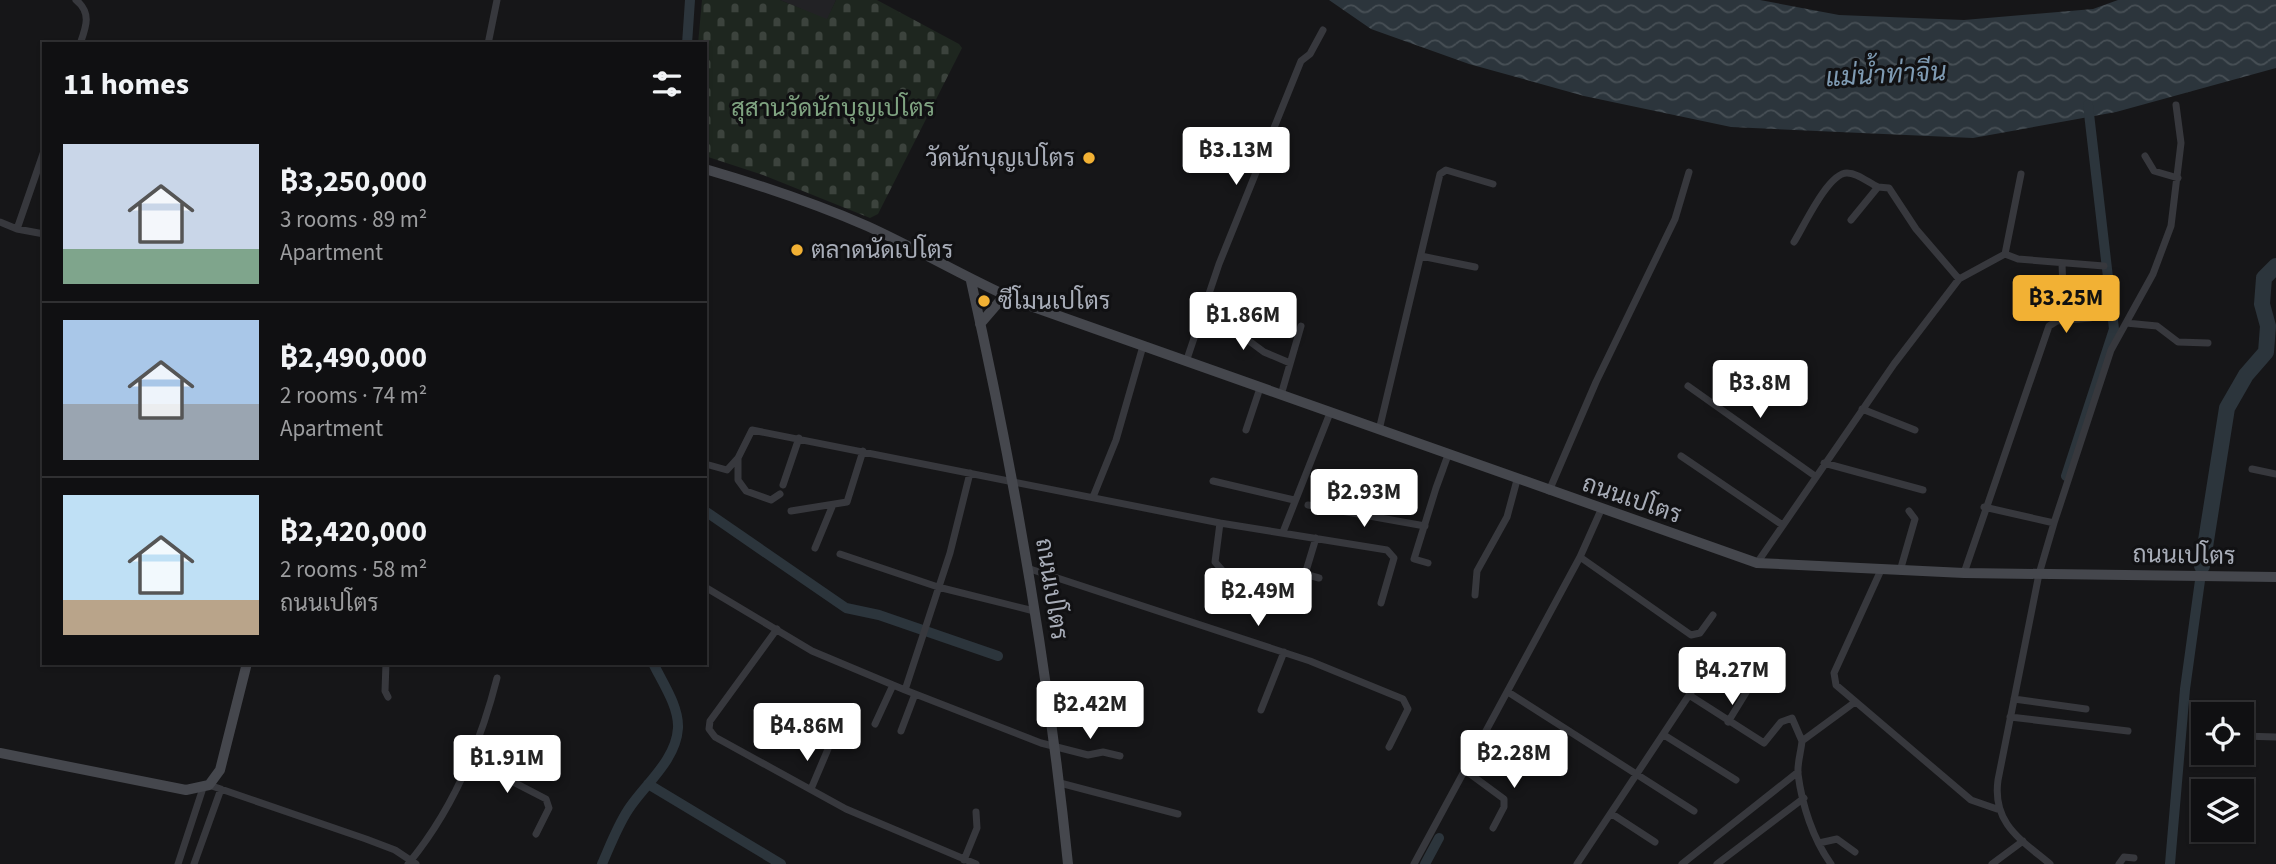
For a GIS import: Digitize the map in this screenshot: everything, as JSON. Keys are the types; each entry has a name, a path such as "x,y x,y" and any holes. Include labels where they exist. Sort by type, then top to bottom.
{"street":[{"path":"76,0 85,7 87,15 80,42"},
{"path":"488,42 497,0"},
{"path":"1186,362 1219,264 1301,61 1310,54 1323,30"},
{"path":"1997,809 1998,780 2010,717 2039,574 2054,523 2112,350 2161,256 2171,226 2178,178 2181,127 2176,105"},
{"path":"2145,156 2154,171 2178,178"},
{"path":"17,229 42,157"},
{"path":"709,170 776,191 867,226 971,281"},
{"path":"1379,430 1440,174 1446,170 1493,184"},
{"path":"1549,492 1596,382 1675,219 1689,172"},
{"path":"1794,242 1826,187 1838,175 1852,173 1878,187 1885,186 1893,191 1916,229 1959,279"},
{"path":"2005,254 2021,174"},
{"path":"1851,220 1878,187"},
{"path":"0,222 17,229 42,234"},
{"path":"1757,563 1781,524 1862,409 1959,279 2005,254 2018,259 2104,266"},
{"path":"1421,256 1475,267"},
{"path":"2062,263 2064,321"},
{"name":"ถนนเปโตร","path":"971,281 1186,362 1757,563 1900,571 2276,577"},
{"name":"ถนนเปโตร","path":"971,281 1014,481 1060,783 1068,864"},
{"path":"981,324 1004,295"},
{"path":"1964,572 1984,507 2047,330 2052,323 2090,318"},
{"path":"1200,321 1237,332 1264,352 1290,363"},
{"path":"2126,323 2157,326 2178,342 2208,344"},
{"path":"1281,395 1301,326"},
{"path":"1093,497 1116,440 1143,346"},
{"path":"1688,386 1815,476"},
{"path":"1246,430 1260,388"},
{"path":"1862,409 1915,430"},
{"path":"1283,532 1293,500 1330,413"},
{"path":"709,464 727,470 738,458 752,430 1220,523 1392,552 1394,558 1381,603"},
{"path":"783,485 799,438"},
{"path":"791,510 843,505 851,495 863,451"},
{"path":"1428,563 1414,559 1448,455"},
{"path":"1681,456 1781,524"},
{"path":"738,458 736,475 746,491 771,500 780,494"},
{"path":"1824,463 1923,490"},
{"path":"2252,468 2276,474"},
{"path":"905,690 970,473"},
{"path":"1475,595 1477,571 1507,517 1517,480"},
{"path":"1213,481 1293,500"},
{"path":"1308,505 1424,526"},
{"path":"815,548 832,507"},
{"path":"1984,507 2054,523"},
{"path":"1414,864 1580,557 1601,510"},
{"path":"1900,571 1915,519 1909,511"},
{"path":"1220,523 1214,562 1222,570"},
{"path":"1317,538 1306,571 1308,575 1319,578"},
{"path":"840,554 938,587 1034,611"},
{"path":"1580,557 1691,635 1700,633 1713,615"},
{"path":"1027,568 1284,652 1403,699 1408,709 1389,747"},
{"path":"1881,570 1834,673 1836,685 1971,800 1997,809 2023,841 2050,864"},
{"path":"707,588 812,651 905,690 1053,747 1088,755 1103,752 1120,756"},
{"path":"777,629 710,721 709,729 715,737 846,808 976,864"},
{"path":"1261,710 1284,652"},
{"path":"1577,864 1713,659"},
{"path":"178,864 206,786 220,770 246,665"},
{"path":"386,665 385,691 388,697"},
{"path":"0,753 174,788 206,786 221,789 366,839 412,863 438,825 484,727 496,678"},
{"path":"875,724 893,685"},
{"path":"1728,722 1747,691"},
{"path":"1508,692 1694,811"},
{"path":"901,731 915,694"},
{"path":"1689,695 1764,743 1781,722 1792,718 1801,741 1798,772 1804,798 1819,844 1831,864"},
{"path":"2014,699 2086,709"},
{"path":"1801,741 1855,702"},
{"path":"2010,717 2128,731"},
{"path":"1664,734 1736,780"},
{"path":"2254,736 2276,737"},
{"path":"811,789 828,749"},
{"path":"469,760 546,799 549,808 536,834"},
{"path":"1466,771 1504,799 1504,807 1493,828"},
{"path":"1682,864 1798,772"},
{"path":"1060,783 1178,814"},
{"path":"194,864 221,789"},
{"path":"1717,864 1804,798"},
{"path":"964,860 976,828 976,812"},
{"path":"1612,814 1655,842"},
{"path":"1819,844 1837,839 1855,852"},
{"path":"1992,864 2023,841"},
{"path":"2119,864 2123,857 2134,858"}],"shaded area":[{"path":"780,0 836,0 827,20"}],"green space":[{"name":"สุสานวัดนักบุญเปโตร","path":"702,0 780,0 827,19 836,0 877,0 962,48 878,214 870,218 763,175 707,157 707,42 698,42"}],"water":[{"name":"แม่น้ำท่าจีน","path":"1329,0 1760,0 1839,15 1964,20 2093,9 2118,0 2276,0 2276,68 2116,112 1973,138 1731,127 1584,96 1469,64 1371,29"}],"waterway":[{"path":"687,42 690,0"},
{"path":"2066,476 2114,329 2088,105"},
{"path":"2202,566 2227,408 2246,375 2266,352 2268,326 2262,304 2264,278 2276,266"},
{"path":"707,512 846,608 879,615 998,656"},
{"path":"2170,864 2185,689 2202,566"},
{"path":"602,864 624,816 666,762 676,740 676,711 654,665"},
{"path":"648,784 781,864"},
{"path":"1425,864 1439,838"}],"place":[{"name":"วัดนักบุญเปโตร","path":"1089,158"},
{"name":"ตลาดนัดเปโตร","path":"797,250"},
{"name":"ซีโมนเปโตร","path":"984,301"}]}
